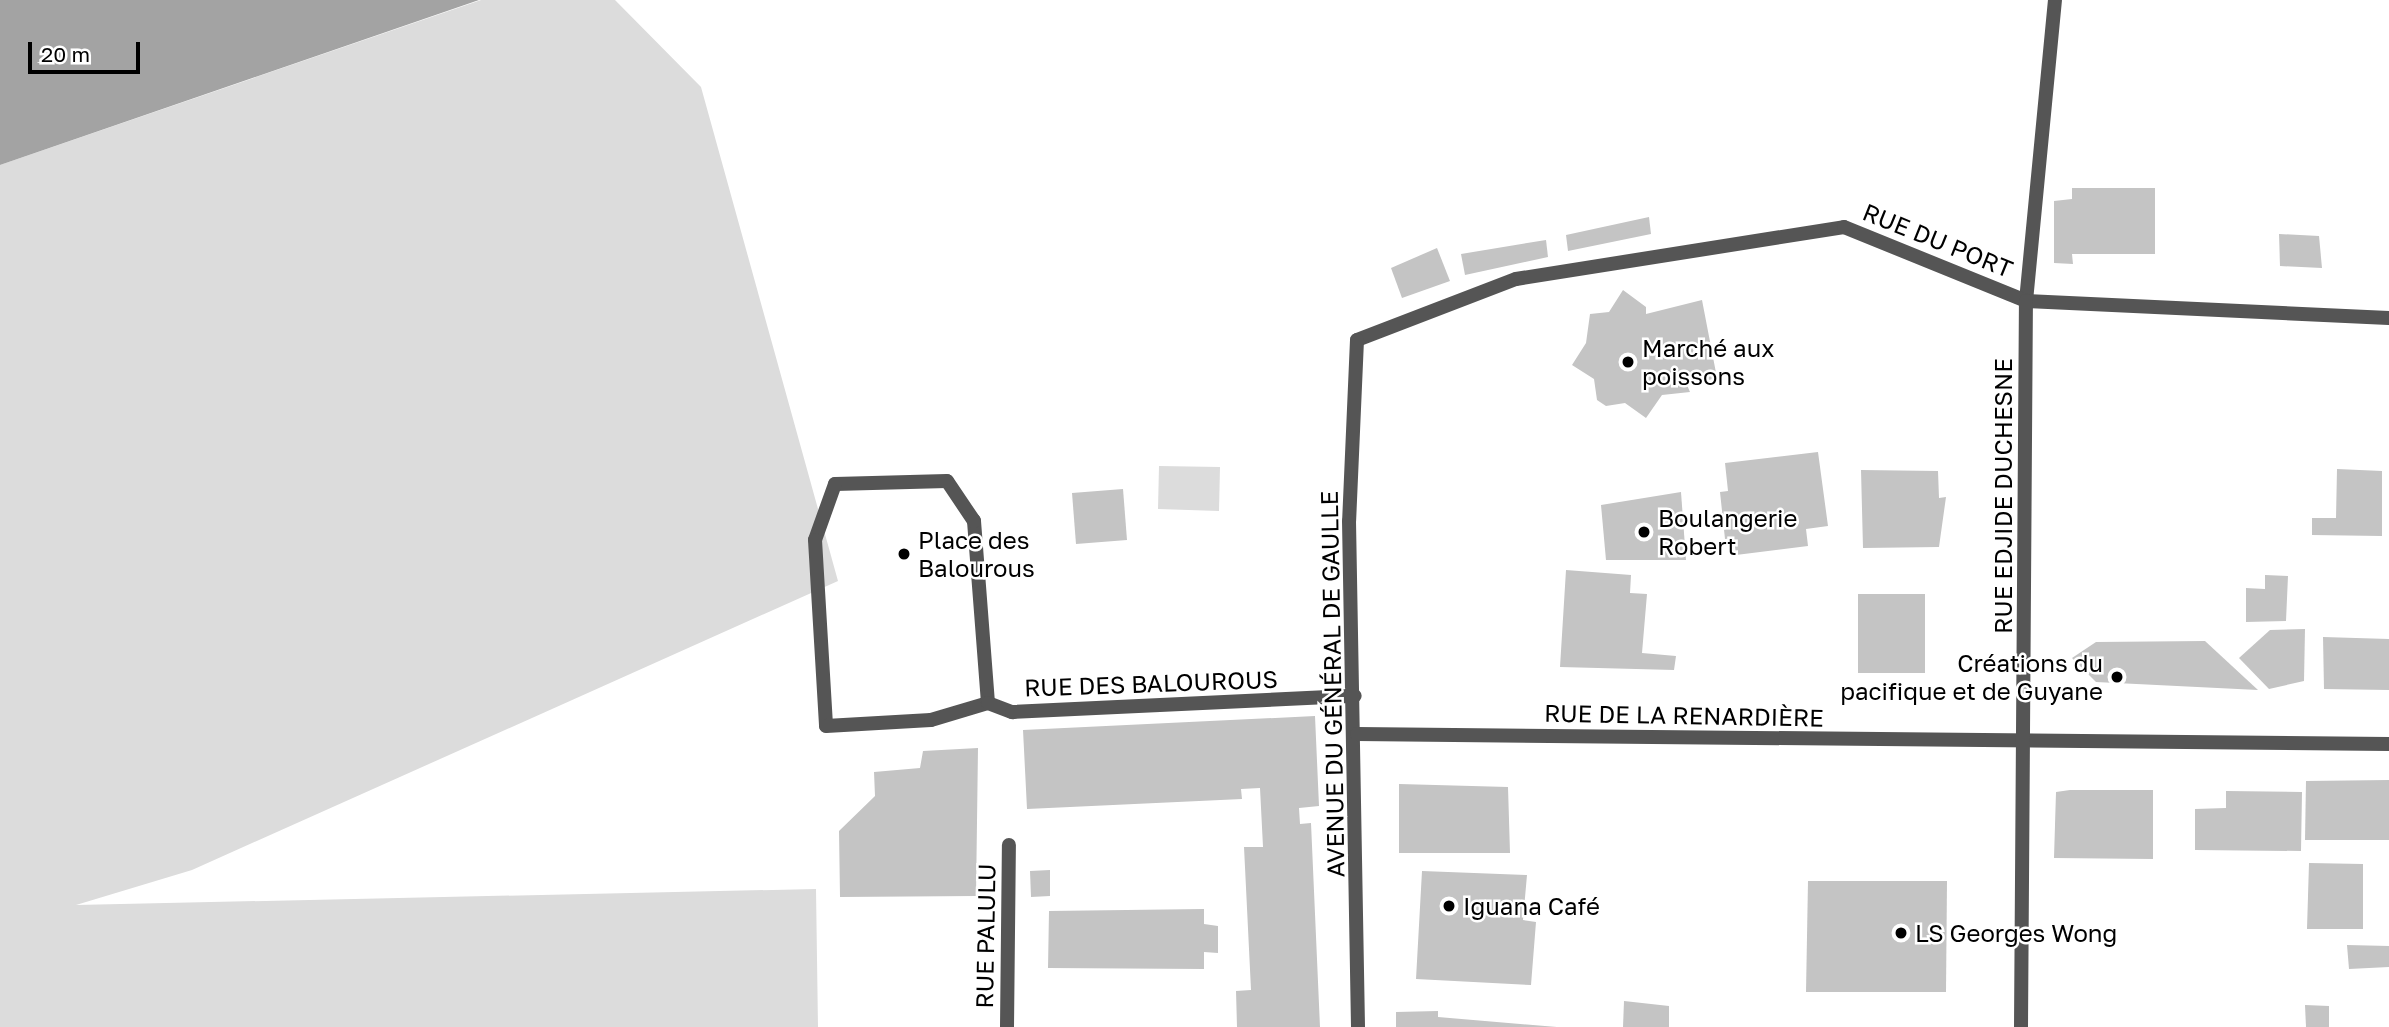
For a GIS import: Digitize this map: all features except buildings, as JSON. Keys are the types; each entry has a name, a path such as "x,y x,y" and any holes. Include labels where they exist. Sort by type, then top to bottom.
{"street":[{"name":"RUE EDJIDE DUCHESNE","path":"2021,1027 2026,301 2055,0"},
{"name":"RUE DU PORT","path":"1357,340 1516,279 1844,226 2026,301 2389,318"},
{"name":"AVENUE DU GÉNÉRAL DE GAULLE","path":"1357,340 1349,521 1357,734 1358,1027"},
{"name":"RUE DES BALOUROUS","path":"988,702 974,521 947,481 835,484 815,540 826,726 931,720 988,702 1012,712 1355,696"},
{"name":"RUE DE LA RENARDIÈRE","path":"1357,734 2025,744 2389,744"},
{"name":"RUE PALULU","path":"1007,1027 1009,845"}],"shaded area":[{"path":"0,0 479,0 0,165"},
{"path":"481,0 615,0 701,87 838,581 192,870 76,905 816,889 818,1027 0,1027 0,165"},
{"path":"1159,466 1220,467 1219,511 1158,509"}],"place":[{"name":"Marché aux poissons","path":"1628,362"},
{"name":"Boulangerie Robert","path":"1644,532"},
{"name":"Place des Balourous","path":"904,554"},
{"name":"Créations du pacifique et de Guyane","path":"2117,677"},
{"name":"Iguana Café","path":"1449,906"},
{"name":"LS Georges Wong","path":"1901,933"}]}
